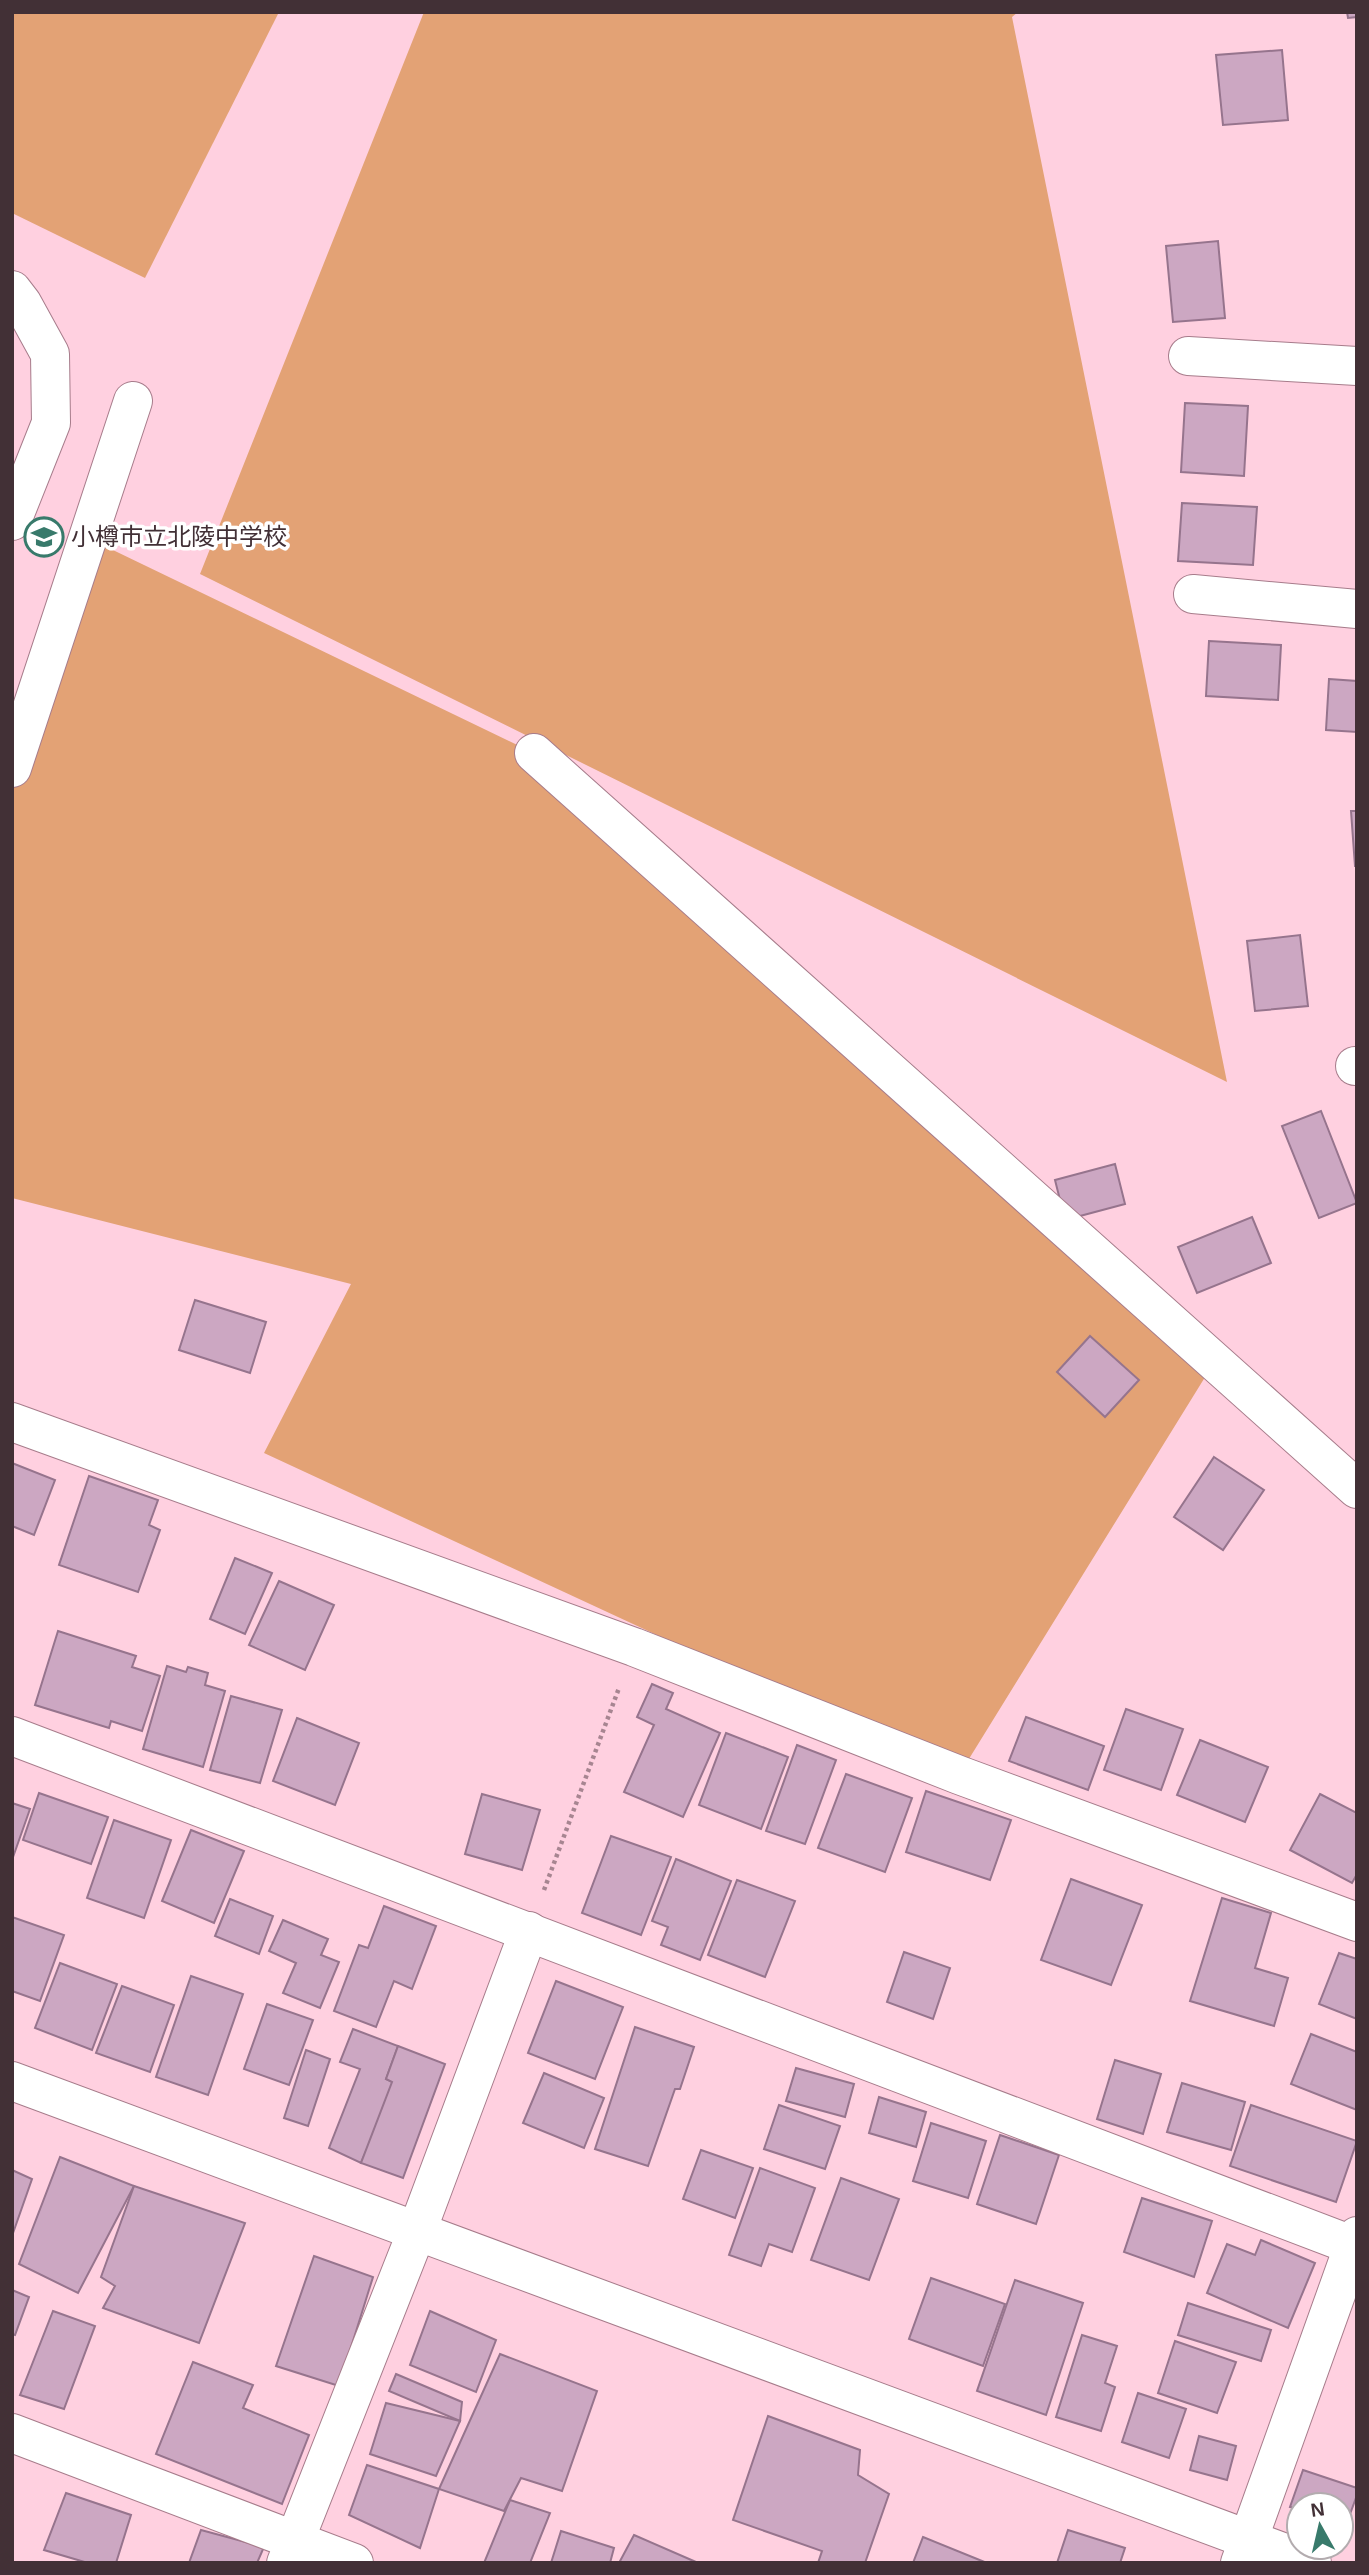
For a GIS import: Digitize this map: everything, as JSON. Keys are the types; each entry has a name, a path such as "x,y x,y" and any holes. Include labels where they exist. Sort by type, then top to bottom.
{"street":[{"path":"12,290 50,354 51,423 12,521"},
{"path":"1188,356 1357,366"},
{"path":"12,768 133,401"},
{"path":"1193,594 1357,609"},
{"path":"534,752 1357,1489"},
{"path":"12,1422 634,1647 959,1775 1357,1922"},
{"path":"12,1736 1355,2242 1245,2551"},
{"path":"290,2552 417,2231 529,1931"},
{"path":"12,2081 417,2231 1245,2551 1312,2563"},
{"path":"12,2433 290,2552 354,2563"}],"path":[{"path":"529,1931 634,1647"}],"shaded area":[{"path":"12,12 279,12 145,278 12,213"},
{"path":"424,12 1018,12 1012,17 1227,1082 200,574"},
{"path":"88,538 534,753 1215,1361 959,1775 264,1453 351,1284 12,1198 12,773"}],"building":[{"path":"1347,12 1357,12 1357,17 1348,18"},
{"path":"1282,50 1288,120 1223,125 1216,55"},
{"path":"1218,241 1225,318 1173,322 1166,246"},
{"path":"1185,403 1248,406 1244,476 1181,472"},
{"path":"1182,503 1257,507 1253,565 1178,561"},
{"path":"1209,641 1281,645 1278,700 1206,696"},
{"path":"1329,679 1357,681 1357,732 1326,730"},
{"path":"1351,811 1357,811 1357,866 1355,866"},
{"path":"1300,935 1308,1006 1255,1011 1247,941"},
{"path":"1321,1111 1357,1203 1319,1218 1282,1126"},
{"path":"1115,1164 1125,1204 1065,1220 1055,1180"},
{"path":"1252,1217 1271,1263 1197,1293 1178,1247"},
{"path":"195,1300 266,1322 250,1373 179,1350"},
{"path":"1090,1336 1139,1380 1105,1417 1057,1372"},
{"path":"1214,1457 1264,1490 1223,1550 1174,1517"},
{"path":"12,1463 55,1480 34,1535 12,1526"},
{"path":"89,1476 158,1500 149,1525 160,1530 138,1592 59,1565"},
{"path":"235,1558 272,1573 245,1634 210,1619"},
{"path":"279,1581 334,1605 305,1670 249,1645"},
{"path":"58,1631 136,1656 132,1667 160,1676 142,1731 111,1721 109,1728 35,1705"},
{"path":"167,1666 186,1672 188,1667 208,1673 205,1685 225,1691 203,1767 143,1749"},
{"path":"652,1684 673,1693 666,1709 720,1733 683,1817 624,1792 654,1725 637,1717"},
{"path":"231,1696 282,1710 260,1783 210,1770"},
{"path":"1126,1709 1183,1729 1161,1790 1104,1770"},
{"path":"1026,1717 1104,1746 1088,1790 1009,1761"},
{"path":"297,1718 359,1743 335,1805 273,1781"},
{"path":"726,1733 788,1757 761,1829 699,1805"},
{"path":"1200,1740 1268,1767 1245,1822 1177,1795"},
{"path":"797,1745 836,1760 805,1844 766,1831"},
{"path":"846,1774 912,1798 885,1872 818,1848"},
{"path":"926,1791 1011,1820 990,1880 906,1852"},
{"path":"39,1793 108,1817 91,1864 23,1840"},
{"path":"482,1794 540,1810 522,1870 465,1854"},
{"path":"1320,1794 1357,1813 1357,1874 1352,1883 1290,1850"},
{"path":"12,1803 30,1809 12,1860"},
{"path":"114,1820 171,1840 144,1918 87,1898"},
{"path":"191,1830 244,1851 214,1923 162,1901"},
{"path":"611,1836 671,1857 641,1935 582,1913"},
{"path":"676,1859 731,1881 700,1960 661,1945 668,1927 652,1921"},
{"path":"1071,1879 1142,1905 1111,1985 1041,1960"},
{"path":"737,1880 795,1901 765,1977 708,1955"},
{"path":"1222,1898 1271,1913 1255,1968 1288,1978 1274,2026 1190,2001"},
{"path":"230,1899 273,1916 259,1954 215,1936"},
{"path":"384,1906 436,1926 412,1989 394,1981 376,2027 334,2011 359,1945 368,1948"},
{"path":"12,1917 64,1935 40,2001 12,1991"},
{"path":"283,1920 328,1939 321,1955 339,1962 320,2008 283,1993 296,1963 269,1951"},
{"path":"904,1952 950,1968 933,2019 887,2002"},
{"path":"1339,1953 1357,1959 1357,2019 1319,2004"},
{"path":"60,1963 117,1984 92,2050 35,2028"},
{"path":"191,1976 243,1994 208,2095 156,2077"},
{"path":"556,1981 623,2007 595,2079 528,2053"},
{"path":"122,1986 174,2005 150,2072 96,2053"},
{"path":"267,2004 313,2020 289,2085 244,2069"},
{"path":"635,2027 694,2047 680,2089 675,2089 648,2166 595,2149"},
{"path":"353,2029 398,2046 386,2079 395,2083 361,2163 329,2148 360,2069 340,2062"},
{"path":"1311,2034 1357,2052 1357,2110 1291,2084"},
{"path":"398,2046 445,2064 403,2178 361,2163 392,2082 386,2079"},
{"path":"306,2050 330,2059 308,2126 284,2118"},
{"path":"1115,2060 1161,2074 1143,2134 1097,2119"},
{"path":"796,2068 854,2084 845,2117 786,2101"},
{"path":"544,2073 604,2098 584,2148 523,2123"},
{"path":"1182,2083 1245,2102 1231,2150 1167,2132"},
{"path":"879,2097 926,2112 916,2147 869,2133"},
{"path":"779,2105 840,2126 825,2169 764,2149"},
{"path":"1251,2105 1357,2141 1336,2202 1230,2166"},
{"path":"931,2123 986,2141 968,2198 913,2181"},
{"path":"1000,2135 1059,2155 1036,2224 977,2204"},
{"path":"701,2150 753,2168 735,2218 683,2199"},
{"path":"60,2157 134,2186 78,2293 19,2264"},
{"path":"760,2168 815,2188 792,2252 769,2244 761,2266 729,2255"},
{"path":"12,2170 32,2179 12,2236"},
{"path":"841,2178 899,2199 869,2280 811,2260"},
{"path":"134,2186 245,2223 199,2343 103,2308 115,2286 101,2277"},
{"path":"1142,2198 1212,2221 1194,2277 1124,2252"},
{"path":"1261,2240 1315,2263 1288,2328 1207,2293 1227,2244 1255,2255"},
{"path":"314,2256 373,2277 339,2386 276,2366"},
{"path":"931,2278 1005,2304 983,2366 909,2339"},
{"path":"1015,2280 1083,2303 1046,2415 977,2391"},
{"path":"12,2290 29,2297 15,2335 12,2334"},
{"path":"1188,2303 1271,2330 1261,2361 1178,2335"},
{"path":"53,2311 95,2326 64,2409 20,2395"},
{"path":"430,2311 496,2340 476,2392 410,2365"},
{"path":"1082,2335 1117,2346 1105,2383 1115,2387 1101,2431 1056,2417"},
{"path":"1175,2341 1236,2362 1217,2413 1158,2393"},
{"path":"500,2354 597,2391 562,2491 521,2478 504,2511 439,2489"},
{"path":"193,2362 253,2385 243,2408 309,2435 282,2504 156,2454"},
{"path":"396,2374 462,2402 460,2421 389,2391"},
{"path":"1138,2393 1186,2409 1169,2458 1122,2442"},
{"path":"386,2403 460,2421 436,2476 370,2454"},
{"path":"768,2416 860,2450 858,2475 889,2494 865,2563 818,2563 822,2551 733,2520"},
{"path":"1199,2436 1236,2446 1227,2480 1190,2470"},
{"path":"367,2465 439,2489 420,2548 349,2515"},
{"path":"1303,2470 1357,2488 1357,2495 1355,2500 1355,2491 1296,2491"},
{"path":"66,2493 131,2515 116,2563 88,2563 44,2550"},
{"path":"510,2500 550,2513 530,2563 484,2563"},
{"path":"201,2530 264,2547 257,2563 189,2563"},
{"path":"1068,2530 1125,2548 1120,2563 1057,2563"},
{"path":"561,2531 614,2548 610,2563 551,2563"},
{"path":"634,2535 696,2562 619,2563"},
{"path":"923,2537 987,2563 913,2563"}],"place":[{"name":"小樽市立北陵中学校","path":"44,537"}]}
